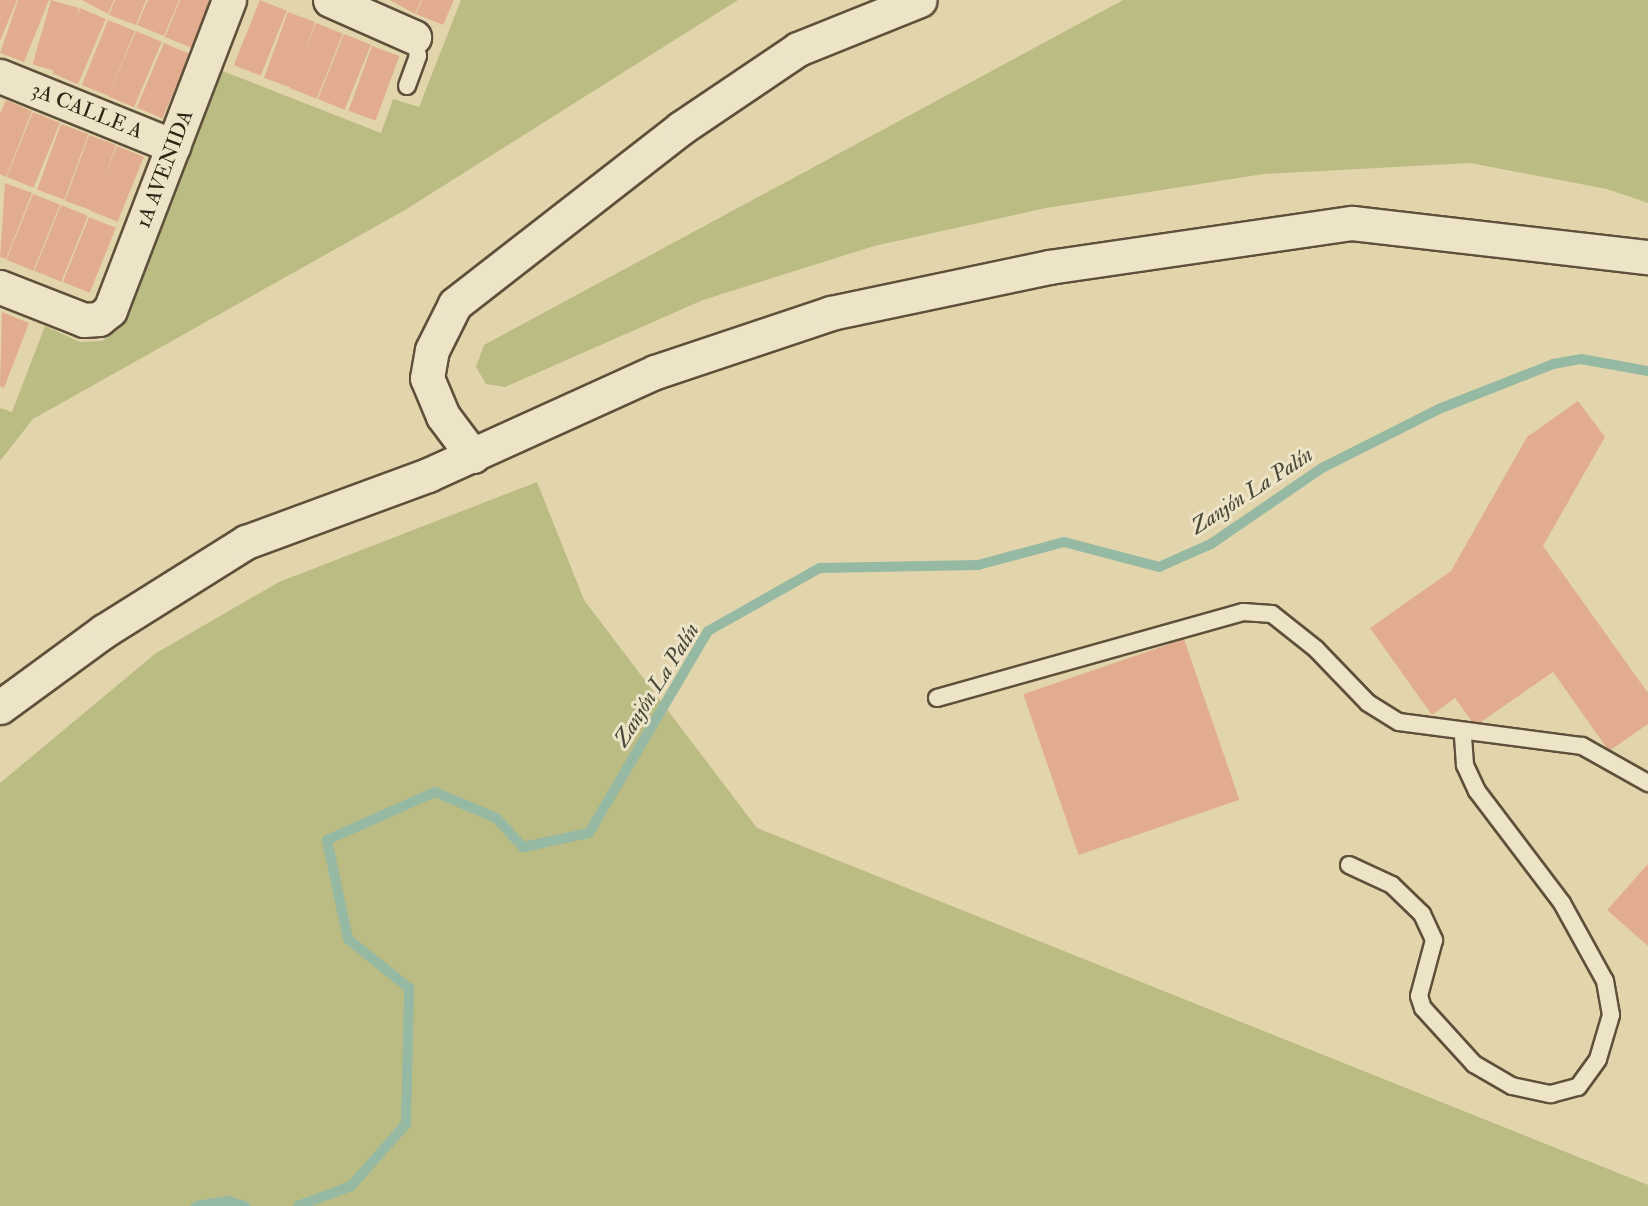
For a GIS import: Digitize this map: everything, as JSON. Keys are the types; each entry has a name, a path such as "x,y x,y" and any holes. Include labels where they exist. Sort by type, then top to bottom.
{"street":[{"name":"1A AVENIDA","path":"0,286 84,320 99,319 110,310 230,0"},
{"path":"330,0 414,37"},
{"path":"472,456 443,416 427,378 432,350 455,304 681,128 798,49 920,0"},
{"name":"3A CALLE A","path":"0,76 173,146"},
{"path":"0,707 104,631 246,542 472,456 655,372 820,317 1049,267 1352,223 1648,257"}],"lane":[{"path":"407,87 418,56 414,37"},
{"path":"937,698 1243,612 1272,614 1292,627 1368,703 1399,722 1463,733 1582,746 1648,783"},
{"path":"1349,865 1392,885 1422,914 1434,940 1419,996 1423,1008 1474,1064 1512,1086 1541,1092 1578,1088 1598,1059 1611,1015 1605,981 1562,903 1477,791 1465,765 1463,733"}],"green space":[{"path":"461,0 738,0 405,210 33,419 0,461 0,408 12,412 45,326 80,342 102,341 118,330 220,70 381,133 393,99 419,107"},
{"path":"1123,0 1648,0 1648,203 1607,189 1470,163 1264,174 1046,208 874,246 703,300 505,387 486,384 476,367 484,345"},
{"path":"537,482 584,600 757,828 1648,1185 1648,1206 0,1206 0,783 156,653 279,582"}],"building":[{"path":"0,0 17,0 0,41"},
{"path":"18,0 49,0 24,62 0,53"},
{"path":"51,0 79,8 60,72 33,64"},
{"path":"82,0 114,0 108,14"},
{"path":"115,0 146,0 136,25 109,15"},
{"path":"148,0 179,0 164,36 137,25"},
{"path":"180,0 211,0 192,48 165,37"},
{"path":"260,0 287,11 261,76 234,65"},
{"path":"390,0 421,0 415,14"},
{"path":"422,0 454,0 443,25 416,14"},
{"path":"80,8 106,19 78,84 52,73"},
{"path":"288,12 315,22 291,88 264,78"},
{"path":"108,20 135,31 109,96 82,85"},
{"path":"316,23 343,34 317,99 290,88"},
{"path":"136,31 162,42 134,107 108,96"},
{"path":"344,34 371,45 345,110 318,99"},
{"path":"164,43 190,54 162,118 137,107"},
{"path":"372,46 399,56 376,121 348,111"},
{"path":"6,100 32,111 6,177 0,174 0,114"},
{"path":"33,112 60,123 34,188 7,177"},
{"path":"61,124 88,134 64,200 37,190"},
{"path":"89,135 116,145 92,211 65,201"},
{"path":"117,146 144,157 118,222 91,211"},
{"path":"5,183 32,193 6,259 0,257"},
{"path":"33,194 60,205 33,271 6,260"},
{"path":"61,205 88,216 61,282 34,271"},
{"path":"89,217 116,228 90,293 63,282"},
{"path":"2,312 29,323 4,388 0,386"},
{"path":"1578,401 1605,437 1543,546 1648,693 1648,724 1609,751 1553,672 1475,726 1455,698 1432,715 1370,628 1451,571 1527,437"},
{"path":"1184,639 1239,800 1079,855 1023,694"},
{"path":"1648,864 1648,946 1607,910"}],"waterway":[{"name":"Zanjón La Palín","path":"298,1206 351,1186 406,1124 409,988 348,939 327,840 435,792 496,818 523,847 589,833 708,631 820,568 978,565 1064,542 1159,567 1211,544 1322,468 1439,409 1553,364 1581,359 1648,371"},
{"name":"Zanjón La Palín","path":"196,1206 227,1201 245,1206"}]}
